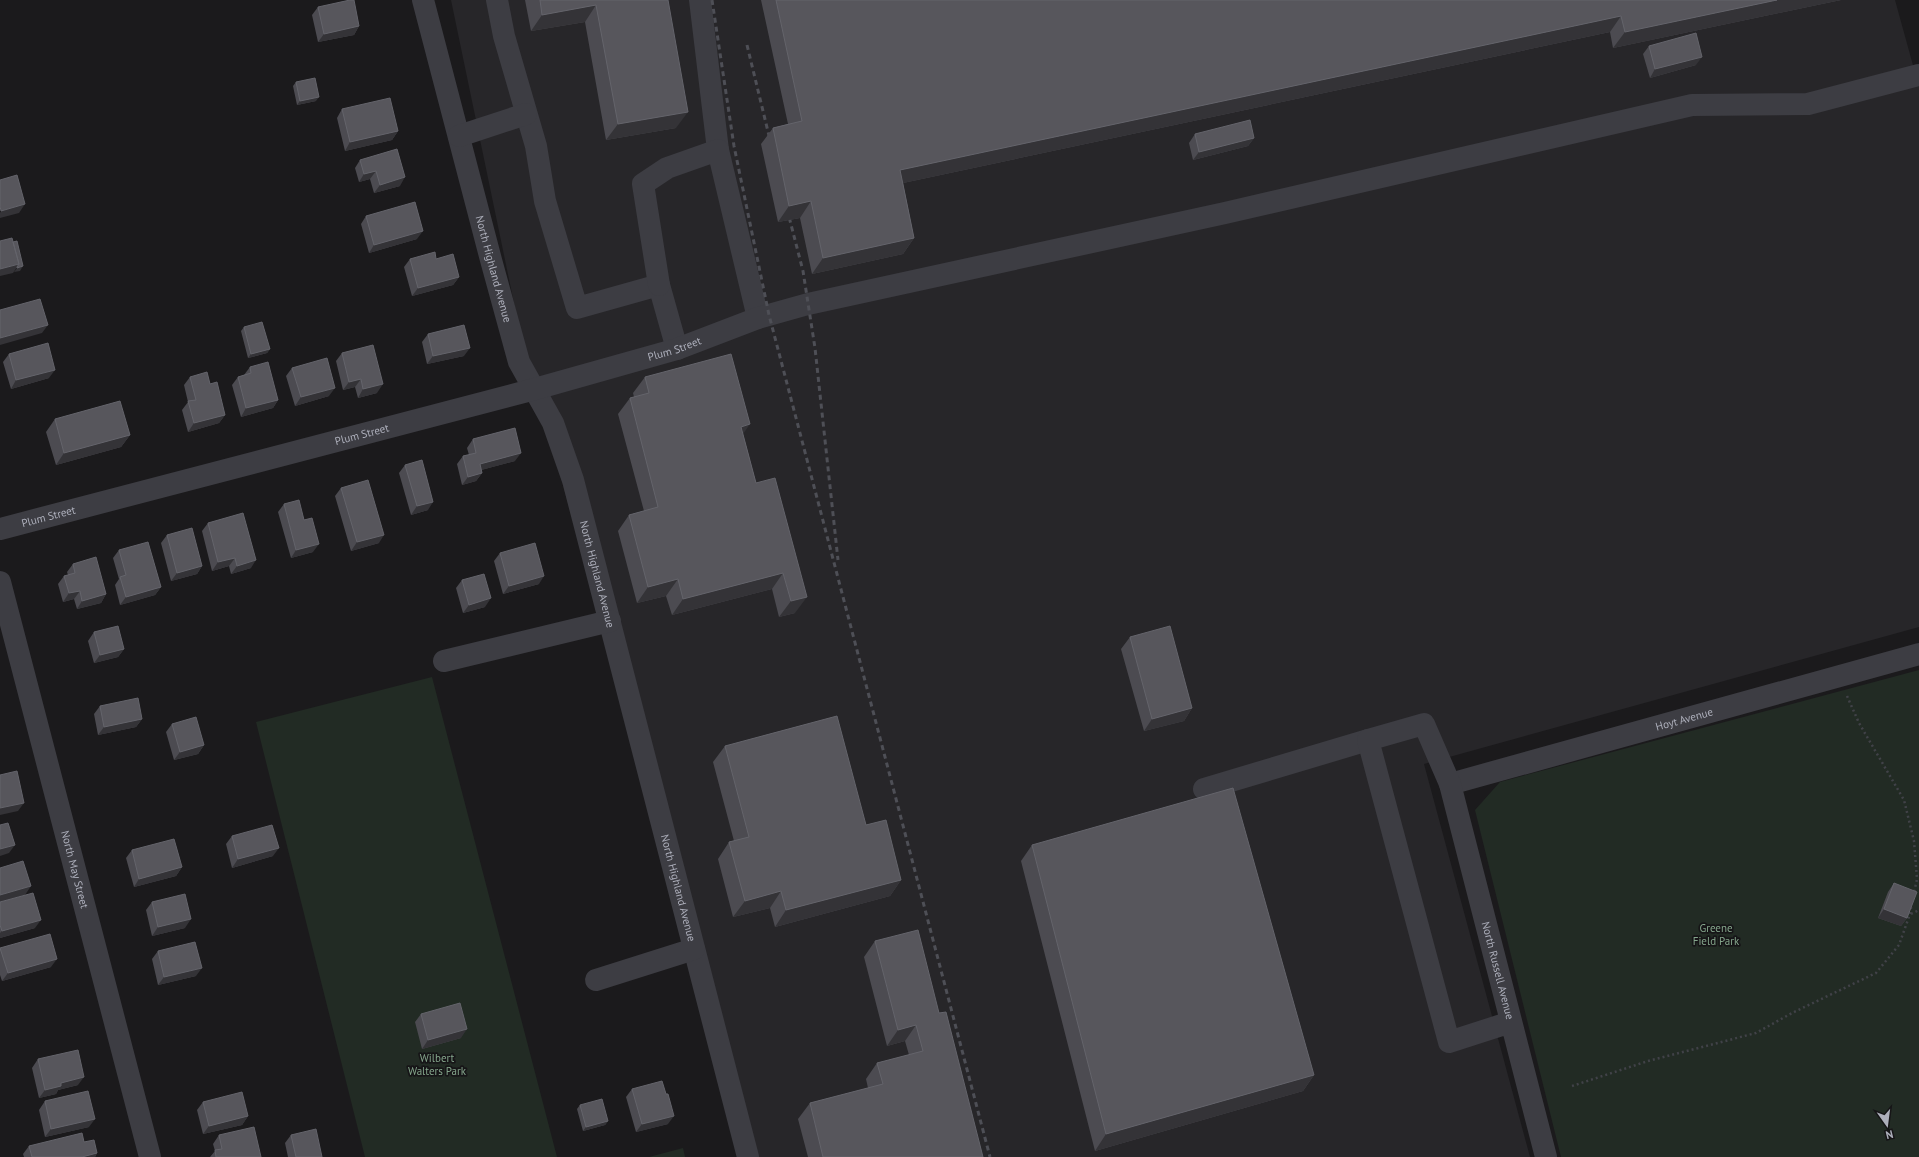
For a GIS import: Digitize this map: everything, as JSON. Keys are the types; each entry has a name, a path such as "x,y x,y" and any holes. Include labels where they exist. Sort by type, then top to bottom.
{"street":[{"name":"North Highland Avenue","path":"423,0 519,362 553,423 573,480 748,1157"},
{"path":"497,0 504,36 536,146 546,201 577,308 659,285"},
{"path":"700,0 718,150 758,318"},
{"name":"Plum Street","path":"0,529 535,389 677,349 758,318 808,304 1225,213 1692,105 1808,104 1919,75"},
{"path":"459,136 526,114"},
{"path":"677,349 659,285 643,184 667,168 718,150"},
{"name":"North May Street","path":"0,582 150,1157"},
{"path":"444,661 610,621"},
{"name":"Hoyt Avenue","path":"1450,784 1919,654"},
{"name":"North Russell Avenue","path":"1368,740 1424,724 1450,784 1546,1157"},
{"path":"1204,789 1368,740 1449,1042 1511,1022"},
{"path":"596,980 694,949"}],"path":[{"path":"1572,1086 1648,1061 1756,1033 1792,1013 1876,973 1899,945 1910,914 1917,879 1914,841 1904,800 1859,723 1848,702 1846,691"},
{"path":"1910,914 1919,910"}],"shaded area":[{"path":"451,0 1895,0 1919,87 1919,627 1424,764 1530,1157 751,1157 520,332"}],"green space":[{"name":"Greene Field Park","path":"1919,670 1919,1157 1561,1157 1475,810 1500,782"},
{"name":"Wilbert Walters Park","path":"432,677 557,1157 365,1157 256,722"},
{"path":"683,1148 685,1157 649,1157"}],"building":[{"path":"354,0 359,26 324,34 318,7"},
{"path":"540,0 668,0 688,112 618,124 596,5 542,15"},
{"path":"776,0 1777,0 1625,32 1621,16 900,170 914,238 823,258 811,201 789,206 773,128 802,121"},
{"path":"1696,33 1702,57 1655,69 1649,46"},
{"path":"315,78 319,97 300,101 296,82"},
{"path":"390,98 398,131 350,142 342,109"},
{"path":"1250,120 1254,138 1199,152 1195,134"},
{"path":"397,149 405,177 380,185 376,171 364,174 360,160"},
{"path":"17,175 25,204 1,211 0,180"},
{"path":"415,202 423,231 374,245 366,216"},
{"path":"12,238 19,264 0,269 0,241"},
{"path":"17,241 23,266 17,268 19,264 13,242"},
{"path":"435,252 436,259 453,254 459,277 418,288 410,259"},
{"path":"40,299 48,325 0,338 0,310"},
{"path":"262,322 270,349 251,354 244,327"},
{"path":"464,325 470,348 433,356 428,334"},
{"path":"48,343 55,370 16,380 9,354"},
{"path":"373,345 383,384 363,389 361,379 349,382 342,353"},
{"path":"731,354 750,424 741,427 756,483 775,478 807,597 791,601 783,573 683,599 678,579 648,587 629,515 658,507 630,398 649,393 645,377"},
{"path":"327,358 335,388 301,397 292,368"},
{"path":"268,362 278,400 246,408 238,377 251,373 250,367"},
{"path":"207,372 210,384 217,382 225,415 194,423 188,401 196,400 190,377"},
{"path":"120,401 130,435 64,453 55,419"},
{"path":"515,428 521,453 480,464 482,473 468,477 463,456 476,453 473,439"},
{"path":"422,460 433,502 417,506 405,465"},
{"path":"368,480 384,535 357,542 341,488"},
{"path":"299,500 304,520 312,518 319,544 296,550 284,504"},
{"path":"243,513 256,560 237,566 235,558 218,562 208,523"},
{"path":"192,528 202,566 177,573 167,535"},
{"path":"148,542 161,587 126,597 120,577 126,575 119,550"},
{"path":"535,543 544,576 509,586 500,553"},
{"path":"96,557 106,594 82,601 80,591 69,593 64,576 75,573 73,564"},
{"path":"484,574 491,598 469,605 462,580"},
{"path":"118,626 124,649 100,655 94,632"},
{"path":"1170,626 1192,708 1152,719 1130,637"},
{"path":"138,698 142,719 104,727 100,706"},
{"path":"837,716 866,825 886,820 901,880 786,910 781,891 745,901 729,842 749,837 725,746"},
{"path":"196,717 204,745 180,752 172,724"},
{"path":"17,771 24,803 0,808 0,775"},
{"path":"1233,788 1314,1075 1106,1134 1032,845"},
{"path":"8,823 15,845 0,849 0,825"},
{"path":"272,825 279,848 238,859 232,836"},
{"path":"174,839 182,867 139,879 132,850"},
{"path":"23,861 31,886 0,895 0,868"},
{"path":"1894,883 1917,892 1907,918 1884,909"},
{"path":"33,893 41,920 2,931 0,925 0,902"},
{"path":"185,894 191,919 158,927 152,902"},
{"path":"918,930 939,1013 946,1012 983,1157 823,1157 810,1103 883,1084 877,1063 923,1051 916,1025 898,1030 875,941"},
{"path":"50,934 57,959 8,973 0,948"},
{"path":"195,942 202,968 164,977 158,951"},
{"path":"460,1003 467,1029 428,1040 421,1014"},
{"path":"78,1050 84,1077 61,1083 61,1086 45,1090 38,1059"},
{"path":"662,1081 666,1094 668,1094 674,1116 642,1124 632,1089"},
{"path":"88,1091 95,1119 51,1129 45,1101"},
{"path":"242,1092 248,1116 209,1126 203,1102"},
{"path":"602,1099 608,1121 586,1127 580,1105"},
{"path":"254,1127 261,1157 216,1157 215,1150 222,1149 219,1135"},
{"path":"316,1129 322,1157 296,1157 291,1135"},
{"path":"82,1133 84,1142 94,1140 97,1153 82,1157 32,1157 29,1146"}],"railway":[{"path":"712,0 734,146 769,315 990,1157"},
{"path":"747,45 771,144"},
{"path":"787,209 803,271 815,348 838,560"}]}
